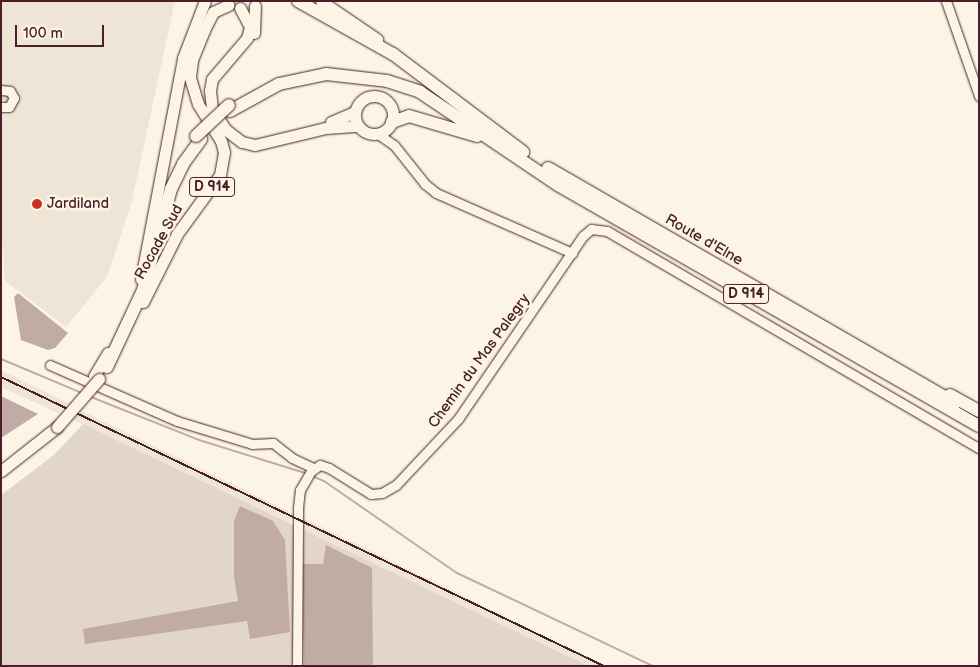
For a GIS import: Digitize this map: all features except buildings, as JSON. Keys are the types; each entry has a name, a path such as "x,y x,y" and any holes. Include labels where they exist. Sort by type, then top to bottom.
{"highway":[{"path":"298,1 393,54 471,114"},
{"name":"D 914","path":"151,232 167,184 178,161 198,138 229,108 278,78 340,67 400,77 425,86 471,114"},
{"name":"D 914","path":"229,108 257,94 305,77 345,74 387,81 420,92 439,103 479,133 558,185"},
{"name":"Route d'Elne","path":"471,114 568,181 979,417"},
{"path":"385,128 409,116 474,134 558,185"},
{"name":"D 914","path":"107,367 134,316 171,189 198,138"},
{"name":"Route d'Elne","path":"558,185 934,402 979,426"},
{"path":"812,321 979,411"},
{"path":"934,402 979,431"}],"main road":[{"name":"Rocade Sud","path":"96,378 119,335 134,300 151,232 183,58 205,1"},
{"path":"321,1 384,43 393,54"},
{"path":"231,5 259,4 250,43 224,74 215,92 221,113 233,130 257,139 324,124 355,112"},
{"name":"Rocade Sud","path":"1,471 55,425 107,367 127,335 177,234 220,175 224,152 221,141 198,104 190,77 192,60 210,18 220,6 231,5"},
{"path":"231,5 250,27 247,38 212,79 210,90 212,108 226,130 242,142 255,145 326,128 357,126 370,134 385,128 392,110 387,101 378,96 361,100 355,112 357,126"},
{"name":"Rocade Sud","path":"1,466 55,425"}],"street":[{"path":"946,1 979,96"},
{"path":"1,107 9,107 14,98 3,87"},
{"path":"385,128 394,145 436,193 572,253 591,228 607,231 979,448"},
{"name":"Chemin du Mas Palegry","path":"312,470 320,465 329,468 371,494 382,493 396,485 458,419 572,253"},
{"path":"50,365 177,421 252,444 273,443 292,458 312,470 300,490 298,508 297,666"}],"shaded area":[{"path":"1,1 175,1 132,201 107,277 66,327 5,281 1,228"},
{"path":"18,293 68,333 55,348 48,350 21,340 14,297"},
{"path":"1,370 68,403 58,413 1,387"},
{"path":"1,396 38,414 1,438"},
{"path":"78,409 294,514 288,525 73,420"},
{"path":"83,424 588,666 1,666 1,495 54,455"},
{"path":"240,506 273,521 285,540 290,632 250,639 247,621 85,644 83,629 238,601 234,577 234,521"},
{"path":"301,517 606,666 579,666 296,528"},
{"path":"326,545 372,568 373,666 304,666 302,564 323,564"}],"waterway":[{"path":"1,359 82,393"},
{"path":"91,397 199,440 305,473"},
{"path":"312,476 324,481 457,573 653,666"}],"railway":[{"path":"1,377 604,666"}],"place":[{"name":"Jardiland","path":"37,204"}]}
